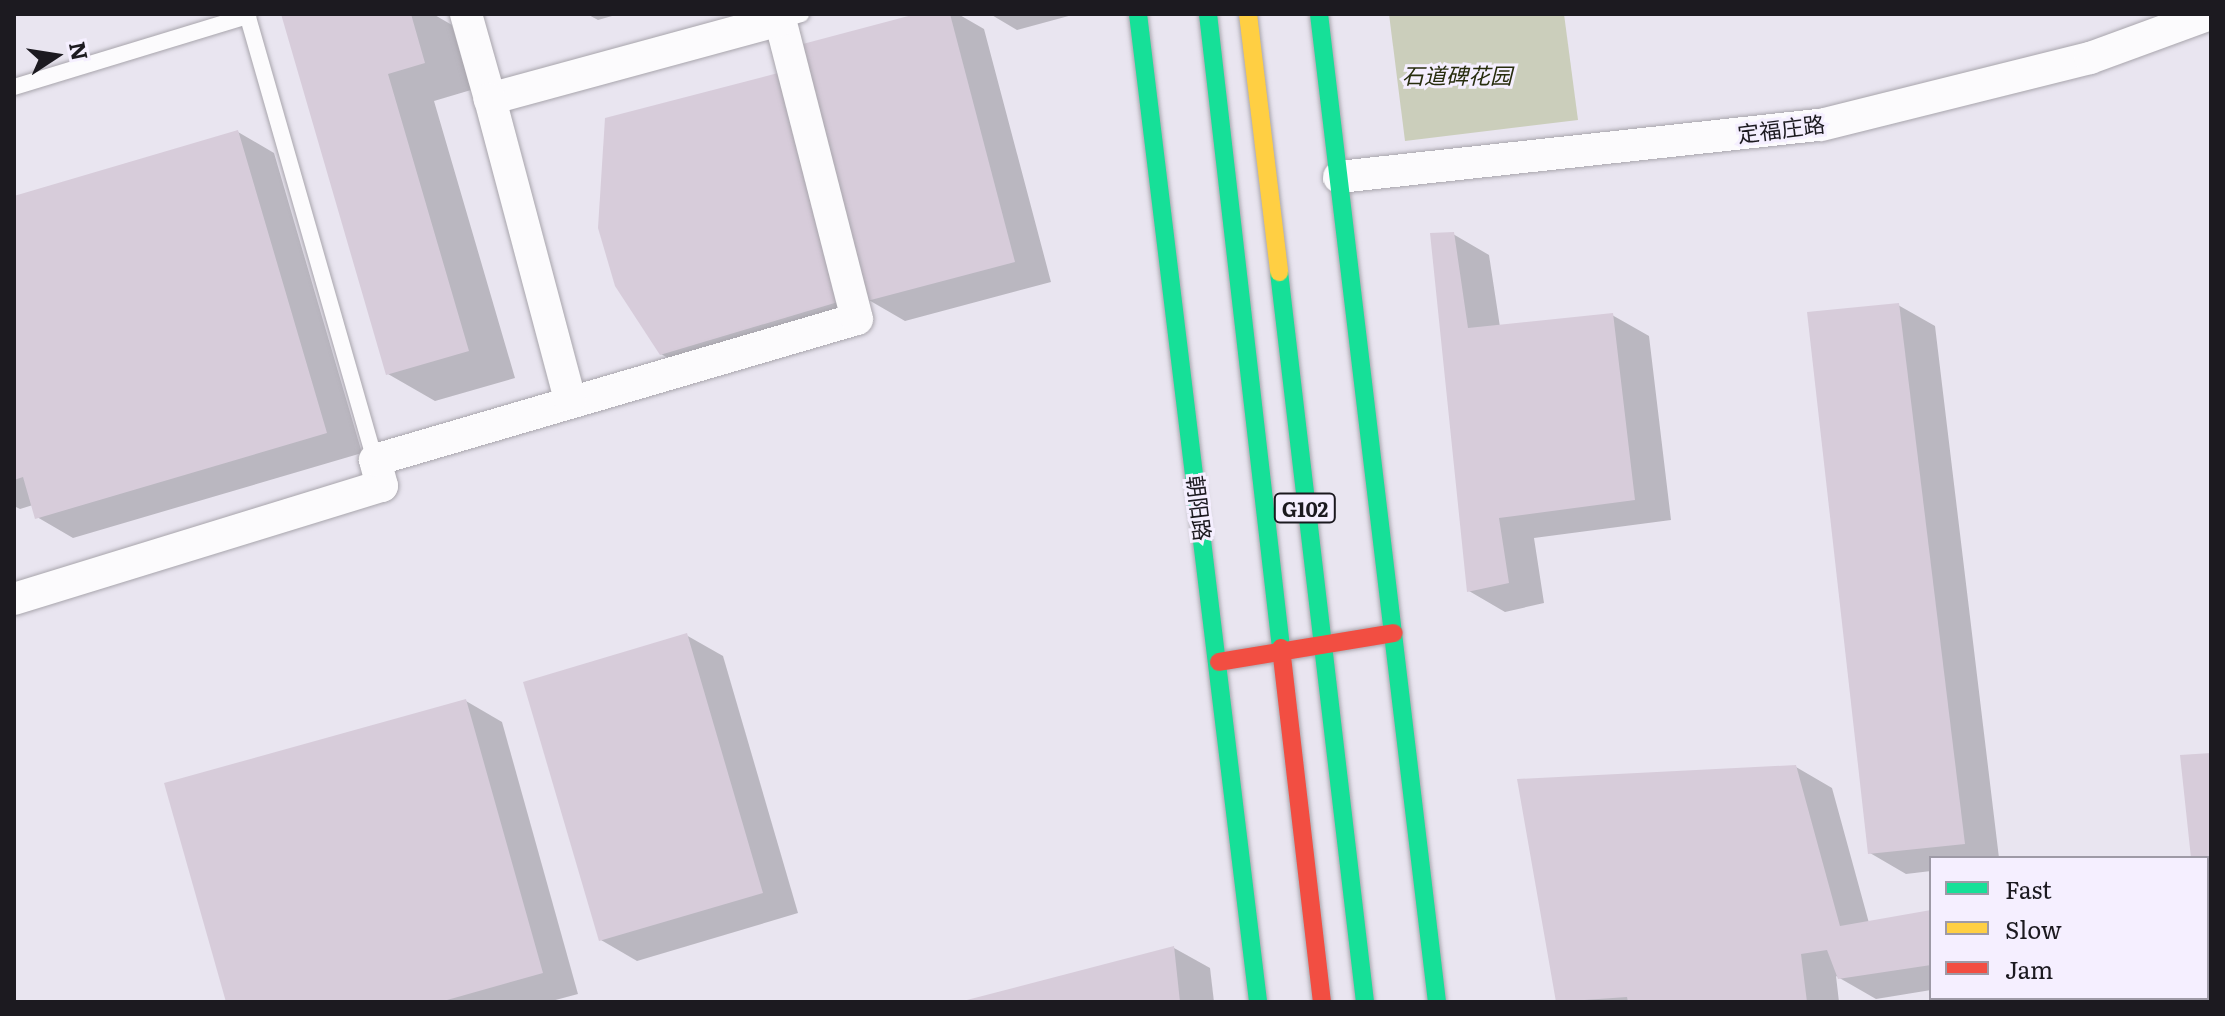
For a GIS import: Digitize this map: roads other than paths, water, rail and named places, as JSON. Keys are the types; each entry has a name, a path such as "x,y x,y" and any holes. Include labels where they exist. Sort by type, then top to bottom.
{"main road":[{"name":"朝阳路","path":"1138,14 1258,1002"},
{"name":"G102","path":"1208,14 1322,1002"},
{"name":"G102","path":"1248,14 1365,1002"},
{"path":"1319,14 1437,1002"},
{"path":"1219,662 1394,633"}],"street":[{"path":"466,14 570,400"},
{"name":"定福庄路","path":"1339,177 1821,125 2090,58 2210,14"},
{"path":"14,599 382,486 375,460 570,400 857,319 791,17 490,99"}],"lane":[{"path":"14,87 247,15 375,460"}],"park label":[{"name":"石道碑花园","path":"1457,75"}]}
